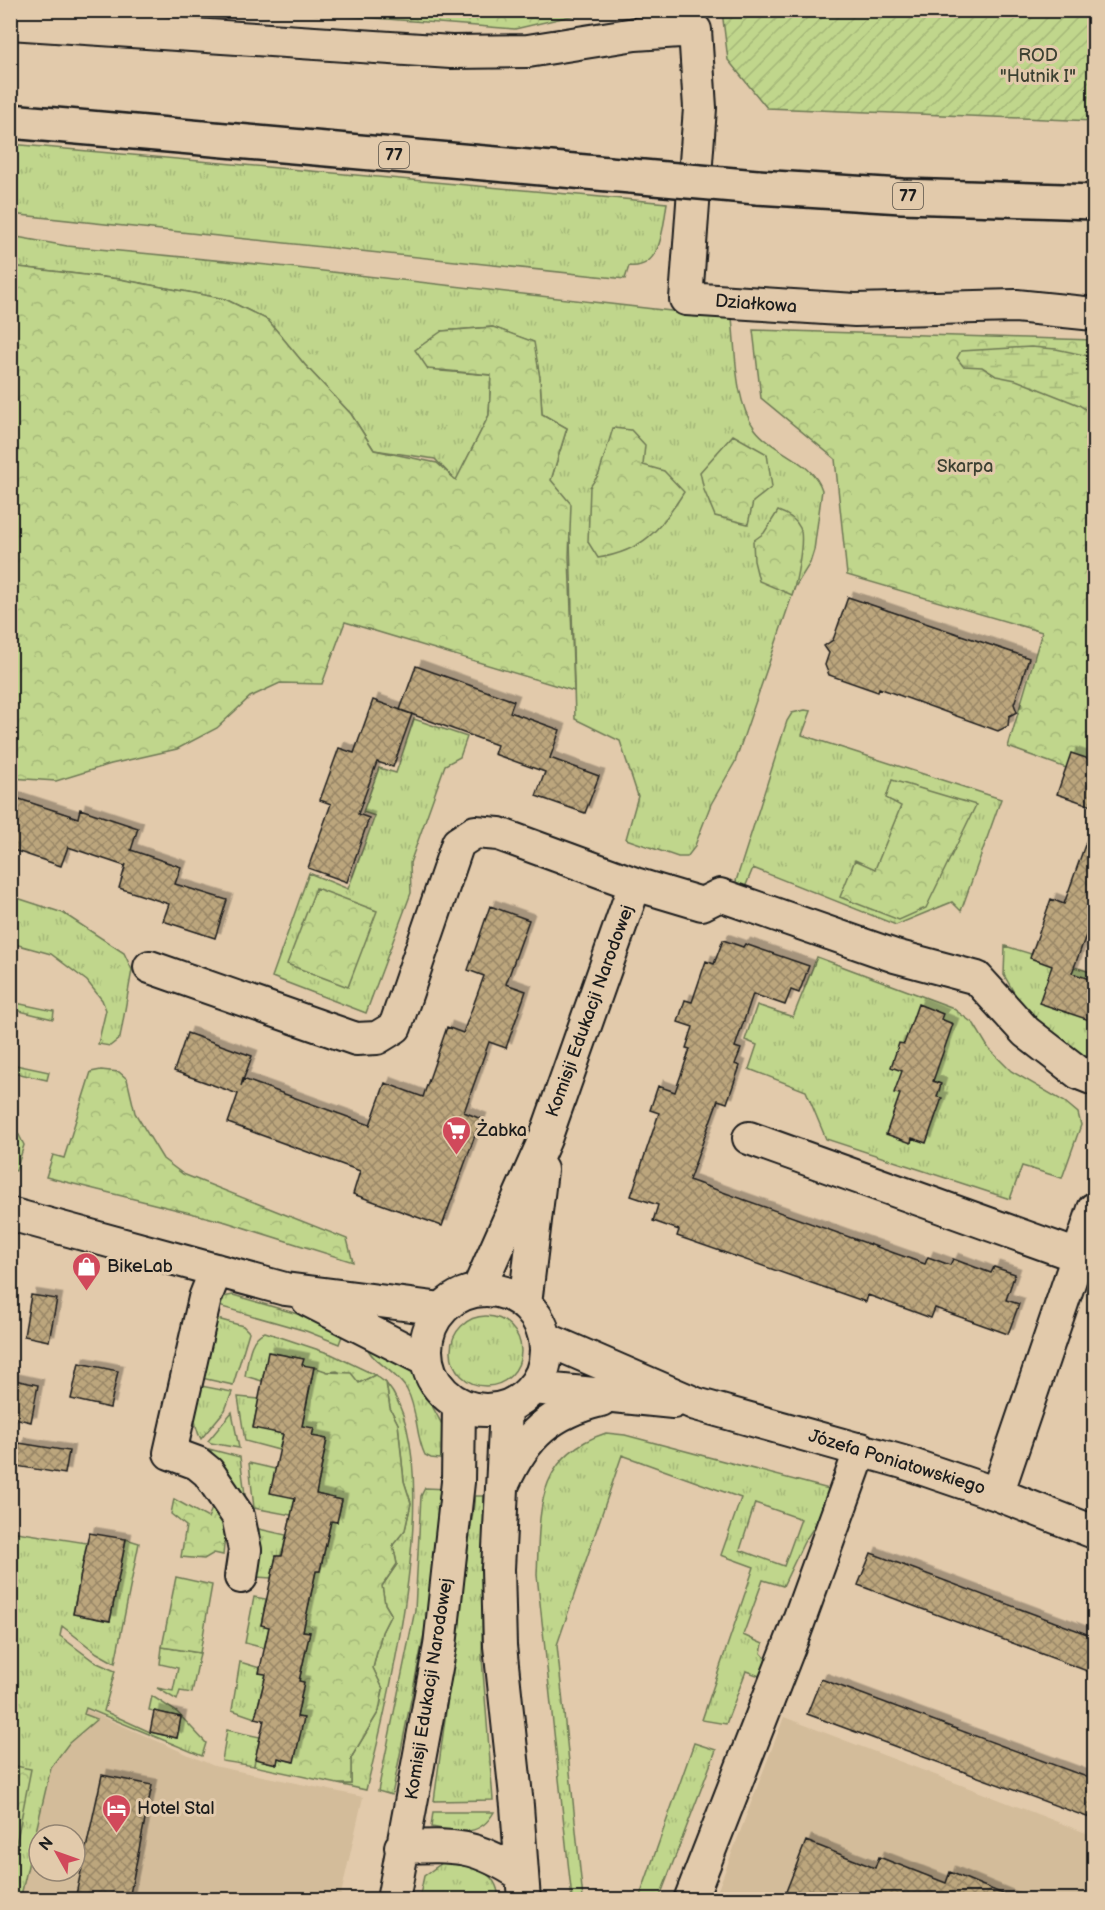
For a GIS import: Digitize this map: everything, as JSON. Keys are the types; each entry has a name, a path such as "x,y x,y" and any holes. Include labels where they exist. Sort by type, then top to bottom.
{"main road":[{"name":"77","path":"10,121 757,187 1095,202"}],"street":[{"name":"Działkowa","path":"10,23 452,52 528,51 635,34 695,30 700,108 686,299 855,310 1016,306 1095,314"},
{"path":"150,967 356,1039 376,1038 395,1027 458,843 475,832 499,834 635,884 702,903 720,895 895,956 977,978 1026,1032 1079,1073 1095,1079"},
{"name":"Komisji Edukacji Narodowej","path":"478,1290 545,1139 635,884"},
{"path":"749,1138 1078,1256"},
{"name":"Komisji Edukacji Narodowej","path":"525,1304 545,1139"},
{"path":"997,1494 1095,1209"},
{"path":"10,1214 285,1289 442,1309"},
{"path":"216,1270 205,1298 170,1453 197,1463 208,1472 238,1516 245,1550 241,1577"},
{"path":"285,1289 426,1360"},
{"path":"478,1290 509,1294 525,1304 537,1316 546,1340 544,1365 534,1388 521,1400 506,1408 476,1410 459,1405 445,1395 434,1380 426,1360 426,1340 432,1323 442,1309 454,1299 478,1290"},
{"name":"Józefa Poniatowskiego","path":"546,1340 696,1404 861,1449 997,1494 1095,1532"},
{"name":"Józefa Poniatowskiego","path":"534,1388 696,1404"},
{"path":"502,1485 523,1447 554,1417 572,1407 614,1397"},
{"name":"Komisji Edukacji Narodowej","path":"393,1899 440,1646 458,1482 459,1405"},
{"path":"506,1408 502,1446 498,1569 500,1647 523,1887"},
{"path":"690,1899 794,1634 861,1449"},
{"path":"401,1847 465,1848 492,1856 523,1887"}],"shaded area":[{"path":"57,1697 214,1766 363,1797 340,1899 18,1900 27,1853 27,1883 87,1883 87,1823 33,1823"},
{"path":"784,1717 1094,1836 1094,1881 1088,1899 714,1900"}],"green space":[{"path":"593,10 515,29 284,11"},
{"name":"ROD \"Hutnik I\"","path":"722,11 1094,11 1094,121 767,108 728,60"},
{"path":"10,144 667,203 659,245 648,261 640,265 629,266 625,279 11,214"},
{"path":"11,236 67,246 288,267 732,318 737,375 748,417 755,429 772,445 802,464 817,480 822,490 814,550 810,563 795,587 735,762 711,804 694,848 687,857 678,857 626,839 638,796 620,741 575,719 570,539 551,480 567,428 542,414 540,378 533,342 492,327 442,331 441,371 491,375 489,415 456,481 435,459 374,450 351,414 305,365 268,320 225,299 119,279 11,266"},
{"path":"10,266 119,279 225,299 268,320 305,365 351,414 374,450 437,463 456,480 489,415 491,375 428,369 415,350 442,331 493,327 534,342 540,378 542,414 567,428 551,480 571,504 569,557 574,691 345,622 322,684 280,683 250,697 217,728 177,749 111,764 56,781 11,778"},
{"name":"Skarpa","path":"753,330 1094,340 1094,778 1008,747 1042,632 847,575 835,459 761,398"},
{"path":"1031,347 1056,349 1094,357 1094,415 1079,405 1016,380 996,376 982,367 963,366 957,358 961,351"},
{"path":"613,428 631,430 645,445 643,465 664,471 684,492 667,517 649,537 627,550 598,558 588,542 590,487 599,474"},
{"path":"733,435 767,454 772,487 753,502 748,524 715,516 704,490 700,472"},
{"path":"778,511 794,519 801,534 799,562 792,595 759,581 754,561 753,541 764,533"},
{"path":"811,711 802,735 1001,799 961,911 952,902 896,925 753,868 742,895 738,891 736,881 787,721 792,713"},
{"path":"414,719 467,737 460,757 445,765 410,863 411,893 366,1013 272,977 309,873 348,889 375,816 363,812 379,768 396,773"},
{"path":"892,780 976,805 926,908 899,920 840,897 855,860 875,869 901,806 886,798"},
{"path":"316,888 377,911 348,987 287,964"},
{"path":"11,896 63,913 124,953 132,970 120,1038 110,1046 98,1044 106,1010 102,1000 87,981 51,954 11,943"},
{"path":"1005,946 1094,973 1094,1061 1068,1050 1028,1017 1004,975"},
{"path":"817,957 951,1007 974,1024 989,1049 1011,1071 1065,1102 1078,1113 1081,1125 1062,1178 1022,1166 1010,1199 826,1139 806,1091 749,1069 757,1045 745,1040 757,1005 793,1017"},
{"path":"11,1002 54,1011 53,1019 11,1009"},
{"path":"11,1064 49,1072 47,1080 11,1072"},
{"path":"101,1070 119,1072 127,1079 135,1113 163,1159 183,1174 347,1239 353,1262 226,1222 46,1177 53,1155 64,1158 91,1072"},
{"path":"11,1130 19,1135 24,1145 16,1171 11,1170"},
{"path":"233,1295 345,1328 339,1344 306,1331 215,1305 223,1297"},
{"path":"486,1316 499,1319 511,1326 518,1338 521,1351 518,1364 511,1376 499,1383 486,1386 473,1383 461,1376 454,1364 451,1351 454,1338 461,1326 473,1319"},
{"path":"210,1317 243,1326 249,1332 233,1385 197,1377"},
{"path":"265,1332 331,1354 375,1375 359,1383 337,1371 328,1372 302,1365 303,1359 269,1352 262,1381 245,1376 252,1344"},
{"path":"371,1341 410,1368 417,1378 445,1430 448,1460 425,1455 411,1398 398,1378 370,1353 368,1349"},
{"path":"314,1367 328,1372 351,1373 359,1383 375,1375 386,1383 390,1408 398,1424 404,1481 411,1503 405,1530 393,1545 397,1564 382,1586 385,1604 391,1614 382,1632 373,1668 383,1689 379,1711 351,1758 351,1784 338,1784 254,1766 255,1759 277,1764 278,1758 293,1762 303,1718 297,1717 304,1683 299,1681 310,1632 303,1631 316,1571 320,1571 331,1521 337,1522 342,1500 316,1494 327,1439 312,1436 314,1429 302,1426"},
{"path":"386,1383 404,1418 413,1466 413,1521 408,1581 399,1642 366,1790 338,1784 351,1784 351,1758 379,1711 383,1689 373,1668 382,1632 391,1614 385,1604 382,1586 397,1564 393,1544 405,1530 411,1503 404,1481 398,1424 390,1408"},
{"path":"196,1385 232,1392 225,1410 201,1439 195,1420"},
{"path":"238,1397 259,1399 253,1427 283,1434 279,1450 245,1441"},
{"path":"232,1412 239,1448 208,1441"},
{"path":"606,1433 625,1435 829,1489 816,1524 804,1542 783,1586 763,1580 743,1635 763,1644 761,1653 770,1663 765,1678 746,1671 726,1724 702,1720 754,1567 721,1555 741,1498 622,1455 557,1645 583,1899 572,1899 537,1575 541,1508 546,1489 554,1471 566,1456 583,1443","holes":["755,1503 801,1519 784,1566 740,1550"]},
{"path":"209,1449 240,1457 246,1502"},
{"path":"249,1463 275,1469 300,1499 296,1516 254,1508"},
{"path":"425,1488 448,1489 437,1569 392,1795 378,1791 415,1610 421,1496"},
{"path":"475,1496 484,1496 482,1658 493,1800 434,1801"},
{"path":"174,1499 208,1518 215,1501 226,1527 223,1555 214,1553 204,1559 181,1557 186,1526 171,1514"},
{"path":"259,1529 286,1535 282,1556 276,1556 271,1578 257,1577"},
{"path":"10,1531 87,1543 73,1614 110,1621 126,1539 139,1543 115,1663 97,1653 62,1626 60,1636 95,1662 115,1671 104,1711 150,1732 177,1738 181,1717 149,1710 152,1696 177,1712 206,1743 202,1756 86,1708 84,1714 97,1719 69,1743 51,1767 38,1823 27,1823 27,1870 20,1900 10,1899"},
{"path":"176,1577 212,1585 200,1653 162,1647"},
{"path":"254,1597 266,1599 261,1625 269,1627 264,1648 245,1643"},
{"path":"162,1647 200,1653 192,1693 180,1691 177,1700 157,1688 173,1691 178,1668 160,1664"},
{"path":"240,1662 260,1668 259,1673 266,1674 255,1718 232,1710"},
{"path":"227,1730 260,1737 254,1766 222,1761"},
{"path":"694,1743 716,1750 659,1899 639,1899"},
{"path":"10,1765 31,1769 11,1870"},
{"path":"433,1812 494,1812 488,1821 474,1830 458,1831 431,1827"},
{"path":"442,1863 471,1867 487,1874 497,1888 499,1899 419,1900 424,1876"}],"building":[{"path":"848,597 1029,658 1014,704 1017,712 1009,716 1008,726 998,731 879,688 878,692 829,675 825,665 829,653 824,646 833,640"},
{"path":"416,666 514,701 510,712 560,730 550,758 599,776 585,813 536,796 545,772 494,754 497,745 400,710"},
{"path":"373,700 412,714 393,767 377,762 358,814 369,818 347,882 308,868 331,804 320,800 339,748 354,753"},
{"path":"1071,753 1095,761 1095,807 1057,794"},
{"path":"10,796 78,818 80,809 138,828 131,850 181,867 175,884 227,900 215,938 163,921 169,904 119,888 126,864 125,866 68,847 61,866 10,849"},
{"path":"1091,828 1095,828 1095,911 1072,973 1095,981 1095,1022 1039,1003 1052,966 1030,958 1051,899 1064,904"},
{"path":"490,906 529,920 506,984 526,991 506,1048 489,1042 464,1112 481,1119 442,1226 353,1194 360,1171 228,1123 238,1094 174,1071 187,1033 252,1056 244,1079 370,1125 385,1083 423,1097 447,1027 463,1033 484,976 468,970"},
{"path":"723,940 743,947 745,944 809,966 799,993 791,990 785,1005 753,994 735,1047 741,1049 735,1064 740,1066 727,1103 718,1100 689,1180 925,1264 928,1257 950,1265 953,1259 991,1273 994,1267 1015,1274 1006,1300 1019,1304 1008,1334 935,1308 931,1318 868,1295 866,1302 677,1236 679,1230 653,1221 658,1205 631,1196 659,1113 650,1110 658,1086 675,1092 690,1049 686,1048 693,1027 678,1022 685,1000 692,1002 706,961 714,964"},
{"path":"918,1004 943,1014 941,1019 953,1024 933,1081 941,1084 937,1097 942,1098 926,1143 912,1138 911,1143 886,1134 900,1094 894,1093 902,1071 891,1067 899,1043 904,1044"},
{"path":"31,1295 57,1299 49,1341 24,1336"},
{"path":"268,1352 304,1359 302,1365 314,1367 302,1426 314,1428 312,1436 327,1439 316,1494 342,1500 337,1522 331,1521 320,1571 316,1571 303,1631 310,1632 299,1681 304,1682 297,1717 304,1718 294,1762 278,1758 277,1764 255,1759 264,1720 255,1718 266,1674 259,1673 269,1627 261,1625 276,1556 282,1556 295,1498 270,1493 283,1434 253,1428"},
{"path":"79,1363 118,1371 110,1408 71,1399"},
{"path":"10,1379 38,1385 31,1422 10,1417"},
{"path":"19,1443 69,1451 65,1474 16,1466"},
{"path":"89,1533 126,1539 110,1621 73,1614"},
{"path":"871,1553 1095,1637 1095,1674 858,1585"},
{"path":"821,1679 1095,1780 1095,1820 807,1714"},
{"path":"154,1711 181,1717 177,1738 150,1732"},
{"name":"Hotel Stal","path":"102,1775 152,1785 129,1899 75,1899 78,1883 87,1883 87,1844"},
{"path":"806,1841 875,1868 879,1857 946,1883 950,1872 1015,1899 783,1899"}],"place":[{"name":"Żabka","path":"456,1156"},
{"name":"BikeLab","path":"86,1292"},
{"name":"Hotel Stal","path":"116,1834"}]}
